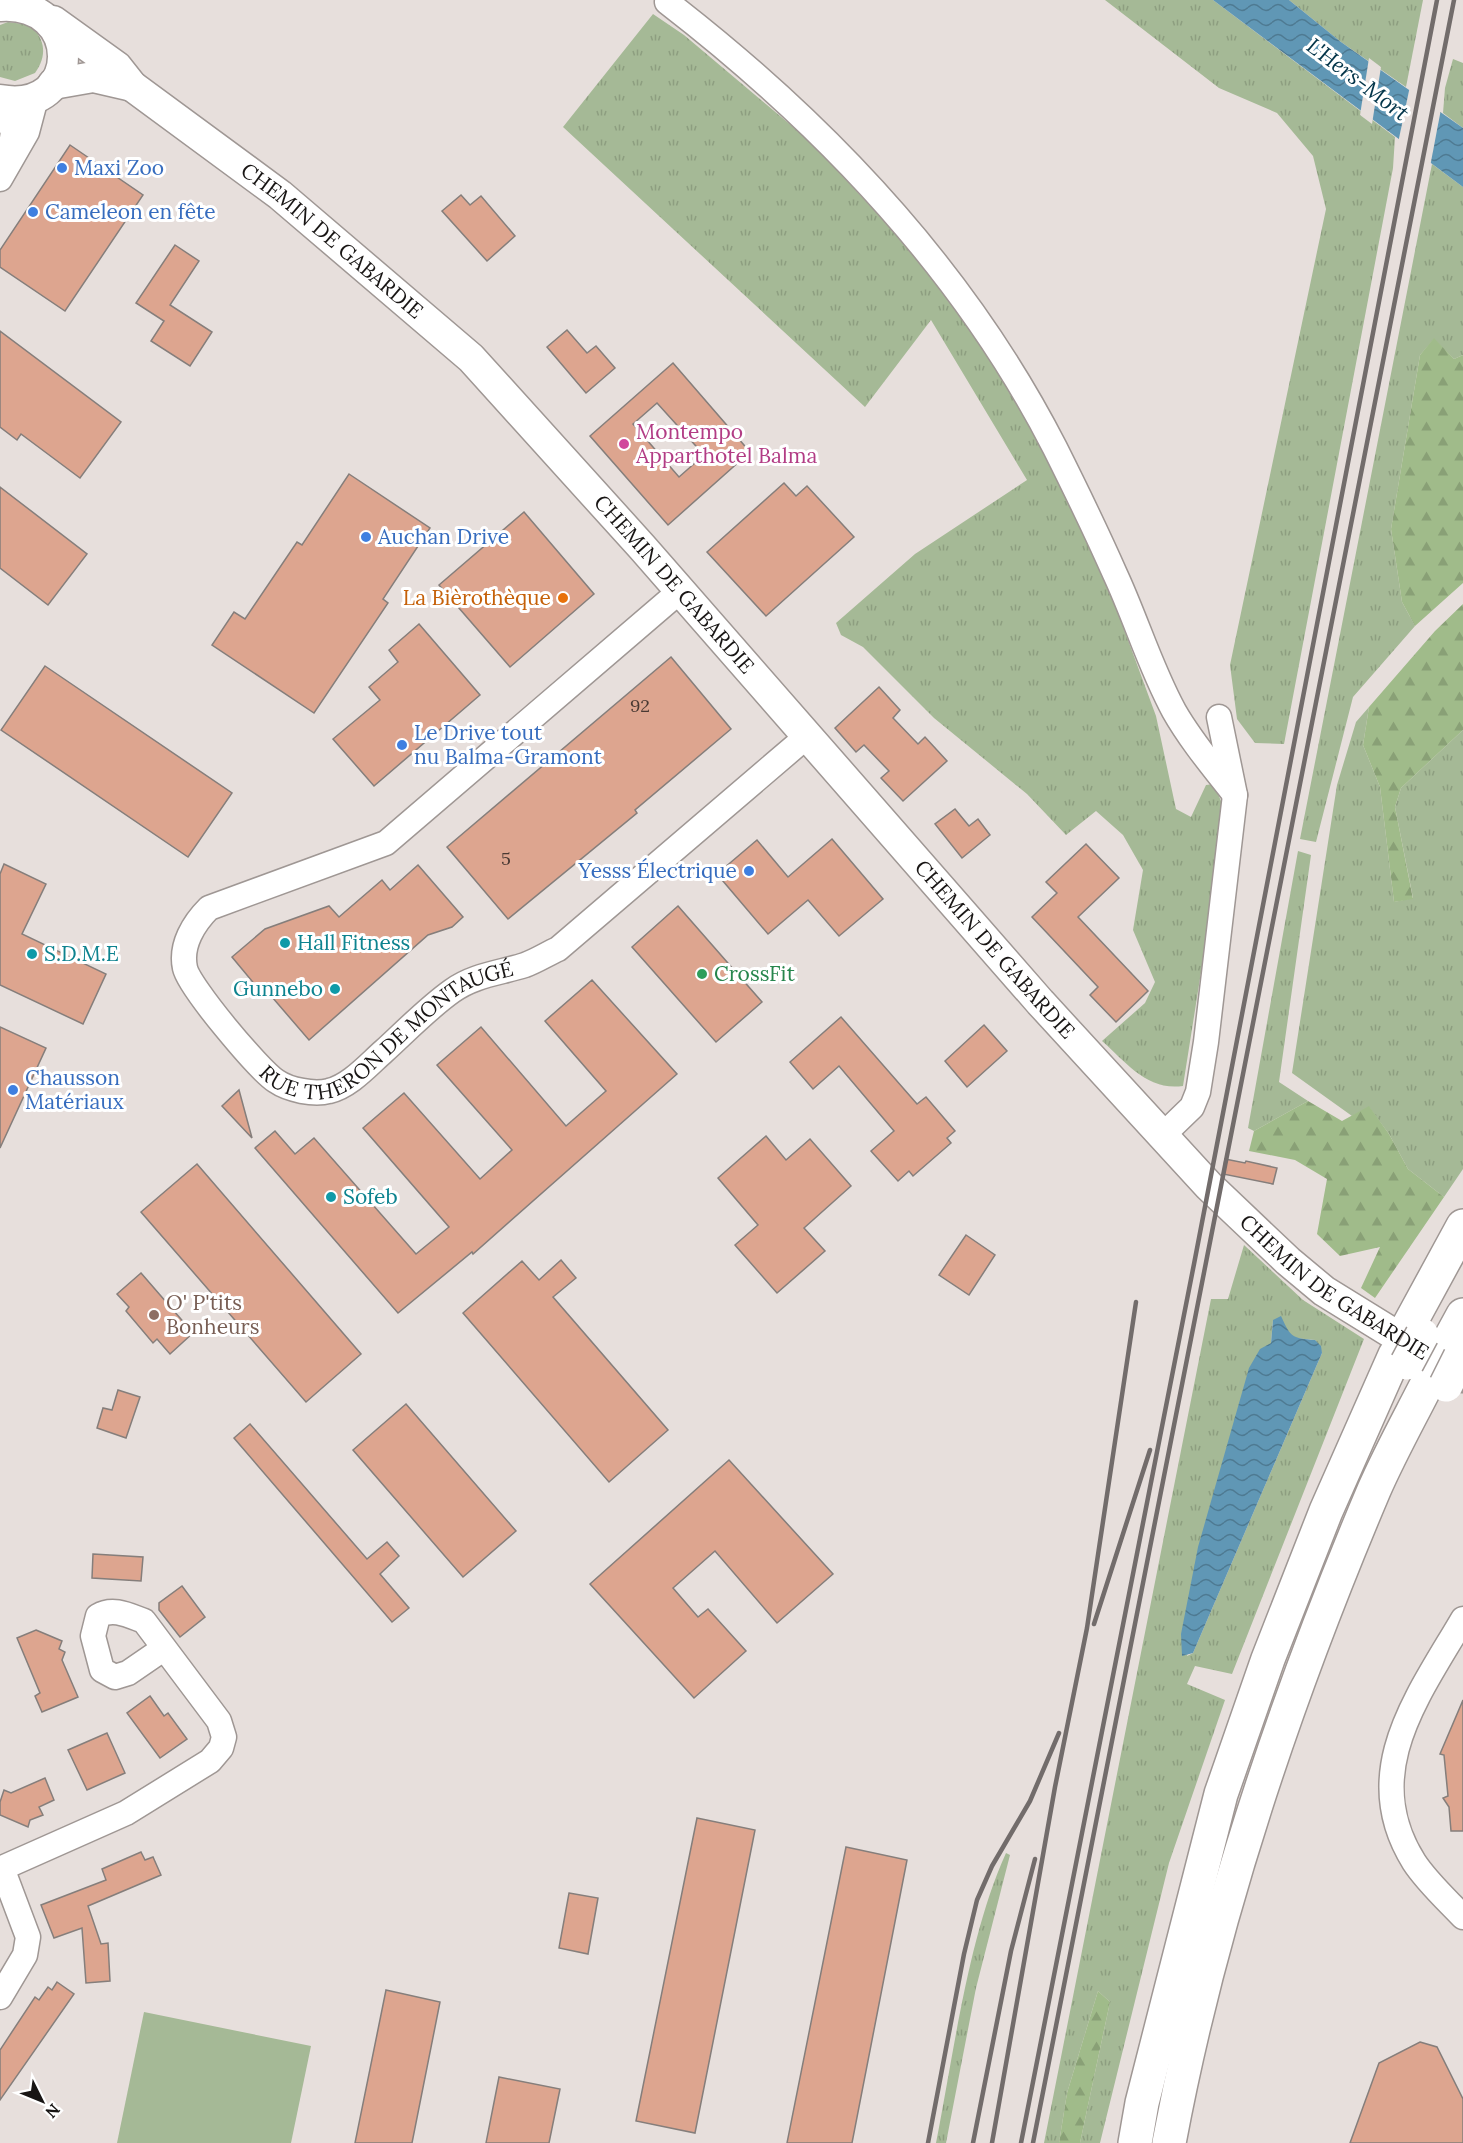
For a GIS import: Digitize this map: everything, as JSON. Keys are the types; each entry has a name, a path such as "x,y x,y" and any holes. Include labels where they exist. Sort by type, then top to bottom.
{"highway":[{"path":"1434,1357 1463,1226"},
{"path":"1169,2143 1224,1911 1287,1709 1375,1488 1434,1357 1463,1261"},
{"path":"1135,2143 1142,2103 1194,1904 1297,1619 1434,1357 1463,1315"}],"street":[{"path":"667,2 735,54 865,179 933,256 967,303 1012,370 1054,448 1115,574 1173,710 1235,795"},
{"name":"CHEMIN DE GABARDIE","path":"8,3 35,8 117,68 132,86 280,195 463,351 680,591 806,737 1209,1186 1304,1276 1345,1305 1434,1357"},
{"path":"2,176 27,132 44,91 64,59 64,46 52,21"},
{"name":"CHEMIN DE GABARDIE","path":"0,100 14,102 93,77 132,86"},
{"path":"0,100 13,132 13,143 2,176"},
{"name":"RUE THERON DE MONTAUGÉ","path":"680,591 386,843 362,854 209,908 195,921 185,947 184,967 192,986 234,1036 275,1080 287,1086 307,1091 329,1091 351,1080 453,990 478,977 525,964 558,949 806,737"},
{"path":"1162,1136 1192,1107 1198,1092 1235,795 1219,717"},
{"path":"1463,1618 1409,1711 1398,1740 1390,1790 1395,1817 1415,1864 1463,1917"},
{"path":"0,1997 25,1955 28,1937 1,1869 126,1813 210,1761 221,1748 224,1737 219,1721 163,1649"}],"green space":[{"path":"1105,0 1213,0 1395,137 1393,168 1284,744 1255,743 1237,719 1230,665 1326,209 1313,156 1277,113 1219,88"},
{"path":"1289,0 1423,0 1406,87 1341,42"},
{"path":"653,14 684,35 811,142 923,263 1019,400 1096,553 1156,716 1176,809 1191,817 1206,785 1214,784 1223,806 1217,871 1183,1086 1170,1086 1148,1080 1138,1074 1102,1041 1145,1003 1155,982 1133,930 1143,870 1123,835 1096,811 1066,835 1027,794 934,718 863,647 841,635 836,623 915,554 1027,480 931,320 865,407 563,127"},
{"path":"8,22 30,25 39,36 43,48 42,60 35,73 15,81 0,77 0,25"},
{"path":"1453,59 1463,63 1463,128 1443,113 1445,88"},
{"path":"1432,164 1463,187 1463,355 1454,359 1434,339 1420,355 1391,529 1402,602 1415,626 1353,697 1316,842 1300,839"},
{"path":"1434,338 1454,359 1463,355 1463,583 1415,626 1402,602 1391,529 1420,355"},
{"path":"1463,604 1463,730 1401,788 1395,807 1413,899 1394,902 1380,787 1363,745 1369,707 1435,631"},
{"path":"1369,707 1363,745 1380,787 1394,902 1413,898 1395,807 1401,788 1463,730 1463,1169 1444,1197 1408,1169 1389,1134 1369,1107 1352,1116 1292,1073 1337,785 1356,722"},
{"path":"1298,851 1311,855 1279,1082 1308,1101 1254,1131 1248,1128"},
{"path":"1308,1101 1342,1121 1369,1106 1389,1134 1408,1169 1444,1197 1375,1298 1361,1288 1380,1247 1340,1256 1317,1234 1327,1179 1295,1160 1249,1151 1254,1131"},
{"path":"1244,1245 1303,1300 1364,1339 1232,1674 1195,1666 1187,1684 1225,1700 1169,1863 1100,2143 1080,2143 1110,2002 1098,1991 1067,2093 1059,2143 1044,2143 1211,1299 1228,1299","holes":["1273,1320 1294,1338 1315,1340 1322,1353 1193,1653 1187,1656 1271,1343"]},
{"path":"1006,1853 1010,1855 976,1988 946,2143 936,2143 972,1958 993,1886"},
{"path":"1098,1991 1110,2002 1080,2143 1059,2143 1067,2093"},
{"path":"144,2012 311,2046 291,2143 117,2143"}],"water":[{"name":"L'Hers-Mort","path":"1213,0 1289,0 1341,42 1463,128 1463,187"},
{"path":"1281,1316 1293,1336 1315,1340 1321,1346 1322,1353 1193,1653 1182,1656 1181,1634 1198,1547 1249,1368 1260,1349 1271,1343 1273,1320"}],"pier":[{"path":"1369,58 1381,67 1372,124 1360,115"},
{"path":"1410,86 1441,109 1430,167 1398,143"}],"building":[{"path":"70,145 143,195 65,311 0,267 0,250"},
{"path":"461,195 470,205 481,196 515,236 487,261 442,211"},
{"path":"175,245 199,261 170,305 212,332 190,366 151,341 164,321 136,303"},
{"path":"567,330 587,353 596,346 615,368 586,393 547,347"},
{"path":"0,331 121,422 80,478 21,434 17,440 0,427"},
{"name":"Montempo Apparthotel Balma","path":"673,363 750,452 668,525 590,436","holes":["657,403 704,455 679,477 633,424"]},
{"path":"349,474 430,528 383,599 388,603 314,713 212,645 234,612 245,619 297,542 302,545"},
{"path":"784,483 796,496 807,486 854,537 766,616 707,552"},
{"path":"0,487 87,554 48,605 0,568"},
{"path":"524,512 594,594 510,667 439,585"},
{"path":"419,624 480,695 374,786 333,739 380,700 369,687 398,662 389,650"},
{"path":"671,657 731,729 635,810 637,813 508,919 447,847"},
{"path":"45,666 232,793 188,857 1,730"},
{"path":"879,687 900,710 893,718 918,744 925,737 947,761 903,801 881,778 889,771 864,745 856,752 835,728"},
{"path":"955,809 969,826 978,819 990,835 962,858 935,824"},
{"path":"832,839 883,899 839,936 808,900 768,934 717,874 757,840 788,877"},
{"path":"1086,844 1119,878 1078,917 1148,991 1116,1022 1090,995 1098,987 1032,917 1057,893 1046,882"},
{"name":"S.D.M.E","path":"4,864 46,884 22,934 106,974 83,1024 0,985 0,874"},
{"path":"418,865 463,917 452,927 428,935 309,1040 266,990 262,993 232,957 265,929 329,906 339,917 382,880 390,890"},
{"path":"678,906 762,1002 716,1042 632,947"},
{"path":"592,980 677,1074 473,1254 472,1252 398,1313 255,1148 275,1131 295,1154 314,1138 416,1254 449,1227 363,1128 404,1093 480,1179 512,1150 437,1065 481,1027 566,1126 606,1091 545,1021"},
{"path":"841,1017 917,1104 926,1097 955,1131 947,1138 951,1143 913,1176 909,1171 898,1181 871,1151 894,1131 839,1066 813,1089 790,1062"},
{"path":"984,1025 1007,1051 967,1087 945,1061"},
{"name":"Chausson Matériaux","path":"0,1027 46,1048 0,1148"},
{"path":"239,1090 252,1138 222,1106"},
{"path":"766,1136 786,1160 810,1139 851,1186 804,1228 825,1251 777,1293 735,1245 758,1225 718,1178"},
{"path":"1225,1159 1277,1168 1273,1184 1223,1174"},
{"path":"197,1164 361,1354 306,1402 141,1212"},
{"path":"966,1235 995,1255 969,1295 939,1275"},
{"path":"561,1260 576,1278 553,1297 668,1430 609,1482 463,1313 522,1261 539,1280"},
{"path":"141,1273 193,1333 170,1354 157,1339 153,1343 126,1311 129,1307 117,1294"},
{"path":"118,1390 140,1397 126,1438 97,1428 103,1408 112,1410"},
{"path":"406,1404 516,1531 463,1577 353,1450"},
{"path":"250,1424 367,1559 387,1542 399,1556 380,1574 409,1608 392,1622 234,1438"},
{"path":"729,1460 833,1574 777,1623 715,1551 673,1588 698,1617 708,1609 746,1651 694,1698 590,1584"},
{"path":"93,1554 143,1557 141,1581 92,1578"},
{"path":"182,1586 205,1617 180,1637 159,1610 159,1603"},
{"path":"36,1630 62,1641 59,1649 65,1652 62,1660 78,1697 42,1712 35,1696 40,1693 17,1638"},
{"path":"150,1696 164,1716 168,1713 187,1739 160,1758 127,1713"},
{"path":"1463,1700 1463,1831 1451,1831 1449,1807 1443,1798 1448,1796 1444,1755 1440,1754"},
{"path":"107,1733 125,1773 87,1790 68,1750"},
{"path":"45,1778 54,1800 39,1807 43,1815 30,1820 28,1827 0,1815 0,1802 4,1790 11,1793"},
{"path":"697,1818 755,1830 695,2133 636,2121"},
{"path":"846,1847 907,1860 852,2143 787,2143"},
{"path":"141,1852 145,1860 153,1857 161,1875 88,1906 101,1944 108,1943 110,1981 86,1983 82,1928 54,1938 41,1905 106,1880 102,1869"},
{"path":"569,1893 598,1898 588,1954 559,1948"},
{"path":"57,1982 74,1994 0,2100 0,2050 35,1997 39,2000 48,1987 52,1990"},
{"path":"386,1990 440,2002 412,2143 355,2143"},
{"path":"1420,2042 1437,2047 1463,2099 1463,2143 1350,2143 1379,2063"},
{"path":"499,2077 560,2089 549,2143 486,2143"}],"railway":[{"path":"1021,2143 1194,1264 1437,0"},
{"path":"1033,2143 1454,0"},
{"path":"992,2143 1055,1787 1087,1628 1136,1302"},
{"path":"1094,1624 1150,1450"},
{"path":"928,2143 964,1954 977,1900 992,1866 1030,1801 1059,1733"},
{"path":"973,2143 1011,1951 1035,1859"}],"place":[{"name":"Maxi Zoo","path":"62,168"},
{"name":"Cameleon en fête","path":"33,212"},
{"name":"Montempo Apparthotel Balma","path":"624,444"},
{"name":"Auchan Drive","path":"366,537"},
{"name":"La Bièrothèque","path":"563,598"},
{"name":"Le Drive tout nu Balma-Gramont","path":"402,745"},
{"name":"Yesss Électrique","path":"749,871"},
{"name":"Hall Fitness","path":"285,943"},
{"name":"S.D.M.E","path":"32,954"},
{"name":"CrossFit","path":"702,974"},
{"name":"Gunnebo","path":"335,989"},
{"name":"Chausson Matériaux","path":"13,1090"},
{"name":"Sofeb","path":"331,1197"},
{"name":"O' P'tits Bonheurs","path":"154,1315"}]}
